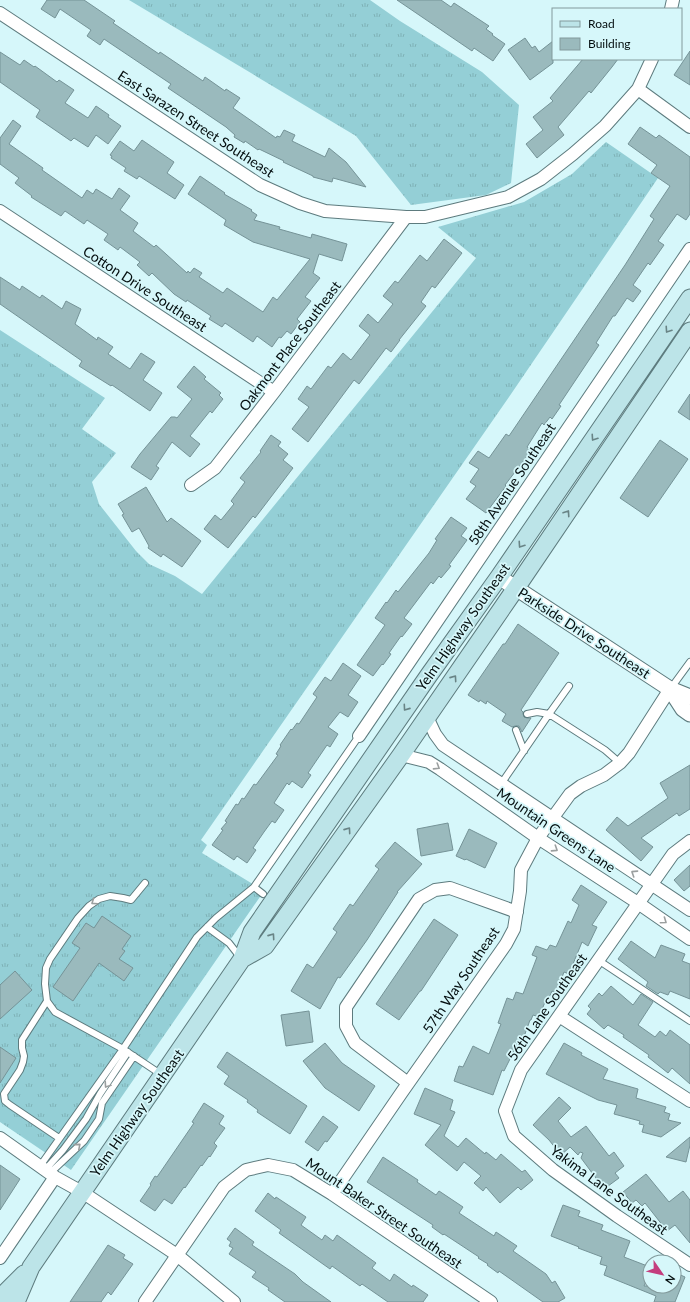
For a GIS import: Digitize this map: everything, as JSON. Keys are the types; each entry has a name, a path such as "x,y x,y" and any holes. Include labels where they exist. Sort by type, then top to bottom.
{"main road":[{"name":"Yelm Highway Southeast","path":"16,1302 32,1266 242,959 252,932 420,688 499,577 690,298"},
{"name":"Yelm Highway Southeast","path":"242,959 265,946 401,755 690,331"},
{"name":"Yelm Highway Southeast","path":"0,1298 32,1266"}],"street":[{"name":"East Sarazen Street Southeast","path":"0,13 260,185 325,211 406,217 425,217 508,197 541,179 605,126 638,89 652,60"},
{"path":"638,89 690,127"},
{"name":"Cotton Drive Southeast","path":"0,211 274,392"},
{"name":"Oakmont Place Southeast","path":"191,485 215,468 406,217"},
{"name":"58th Avenue Southeast","path":"359,736 690,249"},
{"name":"Parkside Drive Southeast","path":"499,577 670,690 690,697"},
{"name":"Parkside Drive Southeast","path":"670,690 683,709 690,714"},
{"name":"57th Way Southeast","path":"332,1194 408,1082 506,944 514,929 521,870 538,838 570,794 581,786 604,775 620,763 629,753 670,690"},
{"name":"Mountain Greens Lane","path":"427,717 435,734 443,745 690,910"},
{"name":"Mountain Greens Lane","path":"401,755 428,762 440,769 538,838 638,903 690,939"},
{"name":"56th Lane Southeast","path":"514,1136 504,1111 521,1070 673,854 690,841"},
{"path":"408,1082 355,1043 346,1026 346,1007 419,899 435,890 450,888 517,912"},
{"path":"559,1016 690,1101"},
{"name":"Yakima Lane Southeast","path":"514,1136 553,1170 572,1184 690,1265"},
{"path":"0,1138 47,1171 82,1192 177,1255 234,1302"},
{"name":"Mount Baker Street Southeast","path":"145,1302 224,1187 246,1170 268,1165 293,1170 332,1194 491,1302"},
{"path":"0,1258 47,1171"}],"lane":[{"path":"670,690 690,662"},
{"path":"501,784 569,686"},
{"path":"527,714 538,712 550,714 604,750 620,763"},
{"path":"516,730 524,751"},
{"path":"47,1171 86,1119 197,937 216,918 254,887 359,736"},
{"path":"145,883 131,900 110,896 99,899 89,906 78,918 50,959 46,968 45,984 47,1001 55,1012 128,1052 163,1076"},
{"path":"254,887 263,894"},
{"path":"207,927 229,943 242,959"},
{"path":"598,960 690,1021"},
{"path":"47,1001 22,1040 24,1056 23,1062 20,1070 4,1094 5,1101 10,1105 60,1138"},
{"path":"47,1171 60,1138 128,1052"},
{"path":"47,1171 84,1141 99,1119 102,1103 128,1052"}],"green space":[{"path":"129,0 370,0 400,21 482,72 519,105 511,183 486,195 411,205 356,136"},
{"path":"606,142 658,178 509,397 201,840 207,845 202,853 264,891 71,1170 0,1122 0,330 105,398 82,429 116,453 92,482 99,504 136,551 149,564 175,576 202,594 476,258 438,227 524,202 572,174"}],"building":[{"path":"47,0 84,0 115,21 113,23 159,54 160,52 203,81 205,77 225,91 226,89 240,98 233,108 276,138 277,136 280,137 284,130 295,135 292,141 325,157 329,148 346,162 366,187 333,178 332,182 313,177 283,162 284,161 259,149 258,150 245,141 244,143 234,137 235,135 226,127 168,88 171,84 104,39 100,45 87,36 91,30 60,9 55,18 41,9"},
{"path":"397,0 441,0 451,7 454,3 489,26 486,29 505,44 493,61 474,48 472,51"},
{"path":"525,38 532,48 535,46 539,52 552,42 553,63 530,80 508,50"},
{"path":"690,51 690,85 674,75"},
{"path":"0,52 20,65 24,60 57,82 59,80 74,90 65,103 88,118 96,106 109,115 108,117 121,126 108,144 96,135 88,147 74,138 71,141 36,117 40,110 0,82"},
{"path":"582,60 617,60 591,93 589,91 558,127 564,135 537,158 526,144 543,130 533,117 553,101 550,98"},
{"path":"13,120 21,126 9,144 43,168 42,170 82,198 87,190 93,194 96,189 112,199 119,188 130,196 120,210 138,223 133,231 154,247 156,245 187,273 188,271 190,273 194,268 202,273 199,277 223,293 227,288 263,312 273,297 277,300 310,259 253,242 224,225 226,220 188,194 200,176 225,193 224,194 252,210 251,211 257,215 254,220 311,238 312,234 347,244 342,261 319,254 313,273 320,278 305,297 311,301 297,319 300,322 291,334 287,331 281,338 279,337 272,347 257,336 253,342 225,323 222,327 209,319 211,316 187,300 186,302 174,294 152,273 149,276 137,265 140,262 120,247 118,250 104,240 108,234 87,220 84,224 65,211 61,216 31,197 32,196 15,183 19,178 0,164 0,138"},
{"path":"640,127 656,138 659,135 690,157 690,214 686,220 677,214 658,241 664,245 650,265 648,263 633,285 641,291 633,302 627,298 615,316 613,316 596,343 599,345 559,405 561,406 552,419 550,417 544,425 542,423 527,447 532,450 486,513 466,499 476,486 470,482 479,469 469,463 478,451 489,458 506,434 509,436 625,265 654,219 650,216 670,186 651,173 657,165 628,144"},
{"path":"142,140 174,162 167,173 184,185 175,199 139,176 137,179 124,171 126,168 111,158 112,156 110,155 120,141 134,151"},
{"path":"444,239 462,253 435,288 432,286 421,302 426,306 391,352 386,348 359,384 354,380 308,442 292,429 309,407 298,399 307,386 311,389 328,366 331,368 343,353 351,360 370,335 359,326 368,314 378,323 393,304 383,296 395,281 398,283 420,255 427,261"},
{"path":"0,277 20,290 22,286 40,298 42,295 62,309 66,301 81,309 75,324 97,340 98,337 113,347 108,354 130,369 141,353 155,362 143,380 162,393 150,411 112,385 111,386 79,366 82,361 0,304"},
{"path":"194,366 206,377 204,379 221,393 219,395 223,399 212,413 210,411 190,436 200,444 190,457 172,442 156,466 159,468 151,480 131,467 171,417 177,418 192,399 177,387"},
{"path":"690,394 690,420 678,412"},
{"path":"271,435 281,442 278,446 288,454 283,460 293,468 255,518 253,516 228,548 204,529 215,515 221,520 234,504 231,501 245,482 240,478 261,452 260,451"},
{"path":"660,440 688,459 648,517 620,498"},
{"path":"146,487 167,522 171,518 201,541 182,567 163,554 161,557 148,548 149,546 139,528 132,532 122,515 124,514 118,504"},
{"path":"451,517 467,528 461,536 467,540 449,565 451,566 441,578 439,576 433,584 431,582 404,618 412,624 402,637 401,636 389,653 391,654 373,676 357,665 385,625 375,618 386,602 387,603 396,590 398,592 429,553 437,540 435,539"},
{"path":"518,624 559,653 521,710 524,717 531,718 522,732 519,726 512,727 502,721 506,714 487,701 486,704 480,700 479,702 468,695"},
{"path":"343,663 361,676 348,695 358,702 348,717 340,712 328,727 338,734 330,747 327,745 308,773 311,775 302,788 292,781 289,785 287,783 274,803 284,810 275,823 272,821 264,832 253,848 256,850 247,863 237,856 234,860 212,845 223,830 221,829 227,822 225,821 236,804 238,805 242,798 244,799 254,784 256,785 278,755 276,754 281,746 280,745 291,729 292,730 297,723 299,724 317,697 313,694 325,677 331,681"},
{"path":"690,765 690,809 679,816 677,813 641,838 653,847 641,861 606,830 617,817 628,826 668,798 660,783"},
{"path":"448,823 453,850 421,856 417,829"},
{"path":"469,829 497,843 485,868 456,856"},
{"path":"395,842 422,864 397,892 367,940 340,978 338,977 320,1009 291,991 307,964 313,968 337,932 333,929 350,904 353,906 379,869 375,866"},
{"path":"690,865 690,886 684,891 674,880"},
{"path":"581,885 607,902 592,925 597,927 588,946 582,942 569,974 564,972 556,993 552,991 549,998 547,997 539,1017 533,1015 520,1048 516,1047 504,1071 502,1070 493,1095 454,1081 459,1066 463,1067 473,1046 489,1054 501,1024 498,1023 507,998 513,1000 516,992 523,994 537,957 532,955 536,946 547,950 550,945 556,947 568,921 571,923 579,905 572,900"},
{"path":"102,916 131,936 122,949 125,951 119,959 133,968 124,981 99,963 73,1001 53,987 80,948 72,943 86,923 94,928"},
{"path":"434,919 458,935 421,991 399,1020 376,1004"},
{"path":"631,941 655,958 661,945 685,954 682,961 690,964 690,999 670,991 668,995 660,992 658,994 646,986 648,982 618,959"},
{"path":"15,971 32,990 0,1019 0,985"},
{"path":"611,986 633,1005 641,994 653,1002 638,1025 655,1037 660,1031 666,1036 670,1030 690,1045 690,1084 672,1068 668,1073 648,1057 649,1055 623,1037 624,1035 608,1025 604,1029 587,1014 591,1009 588,1006 599,993 602,996"},
{"path":"309,1011 313,1042 286,1046 281,1015"},
{"path":"325,1043 342,1063 375,1086 359,1111 325,1088 303,1061"},
{"path":"564,1043 582,1053 581,1055 608,1069 603,1079 638,1089 636,1098 666,1107 664,1112 670,1114 668,1120 681,1123 661,1137 642,1132 644,1125 639,1124 640,1121 614,1114 617,1105 598,1100 546,1074"},
{"path":"0,1047 16,1058 0,1083"},
{"path":"227,1052 307,1106 290,1134 257,1112 258,1110 247,1102 248,1100 224,1084 229,1076 217,1067"},
{"path":"425,1088 453,1100 450,1110 455,1112 444,1136 458,1147 466,1138 485,1154 486,1152 496,1160 501,1154 522,1172 525,1170 533,1180 521,1190 518,1187 500,1203 486,1187 483,1191 474,1183 481,1176 464,1162 457,1171 425,1145 441,1125 414,1114"},
{"path":"559,1097 571,1108 558,1121 571,1137 586,1126 609,1156 614,1152 624,1166 615,1173 619,1178 604,1189 581,1158 583,1153 580,1152 578,1155 570,1147 561,1155 549,1140 533,1125"},
{"path":"204,1103 224,1116 219,1124 225,1128 214,1143 217,1146 210,1157 209,1156 202,1166 201,1165 172,1204 164,1199 155,1211 140,1201 151,1185 150,1184 155,1176 157,1177 194,1123 192,1122"},
{"path":"323,1116 338,1127 318,1151 305,1142"},
{"path":"690,1137 690,1145 686,1162 666,1157"},
{"path":"383,1157 418,1180 417,1182 436,1195 439,1191 463,1207 459,1213 494,1236 496,1232 517,1246 513,1251 546,1274 552,1283 555,1281 565,1298 558,1302 543,1302 499,1271 498,1273 478,1258 479,1257 444,1234 443,1235 432,1227 433,1225 367,1182"},
{"path":"0,1165 20,1179 0,1210"},
{"path":"646,1174 669,1202 683,1191 690,1200 690,1243 675,1225 667,1231 645,1203 642,1206 636,1200 632,1203 623,1192"},
{"path":"268,1193 275,1199 276,1197 306,1217 301,1225 322,1240 325,1235 333,1241 337,1235 376,1263 372,1268 390,1281 394,1274 412,1287 413,1285 428,1295 423,1302 388,1302 362,1284 360,1286 332,1266 330,1269 279,1233 281,1230 255,1211"},
{"path":"563,1205 580,1211 578,1216 603,1225 601,1230 630,1241 624,1257 642,1264 642,1290 604,1275 607,1266 600,1264 602,1257 551,1236"},
{"path":"235,1228 254,1242 252,1245 295,1274 303,1282 331,1302 285,1302 268,1290 269,1288 252,1277 256,1272 229,1254 233,1248 229,1246 231,1242 227,1239"},
{"path":"108,1245 125,1255 123,1258 133,1264 111,1295 108,1292 101,1302 70,1302"},
{"path":"682,1276 685,1277 682,1284"},
{"path":"651,1294 678,1294 675,1302 654,1302 656,1296"}]}
